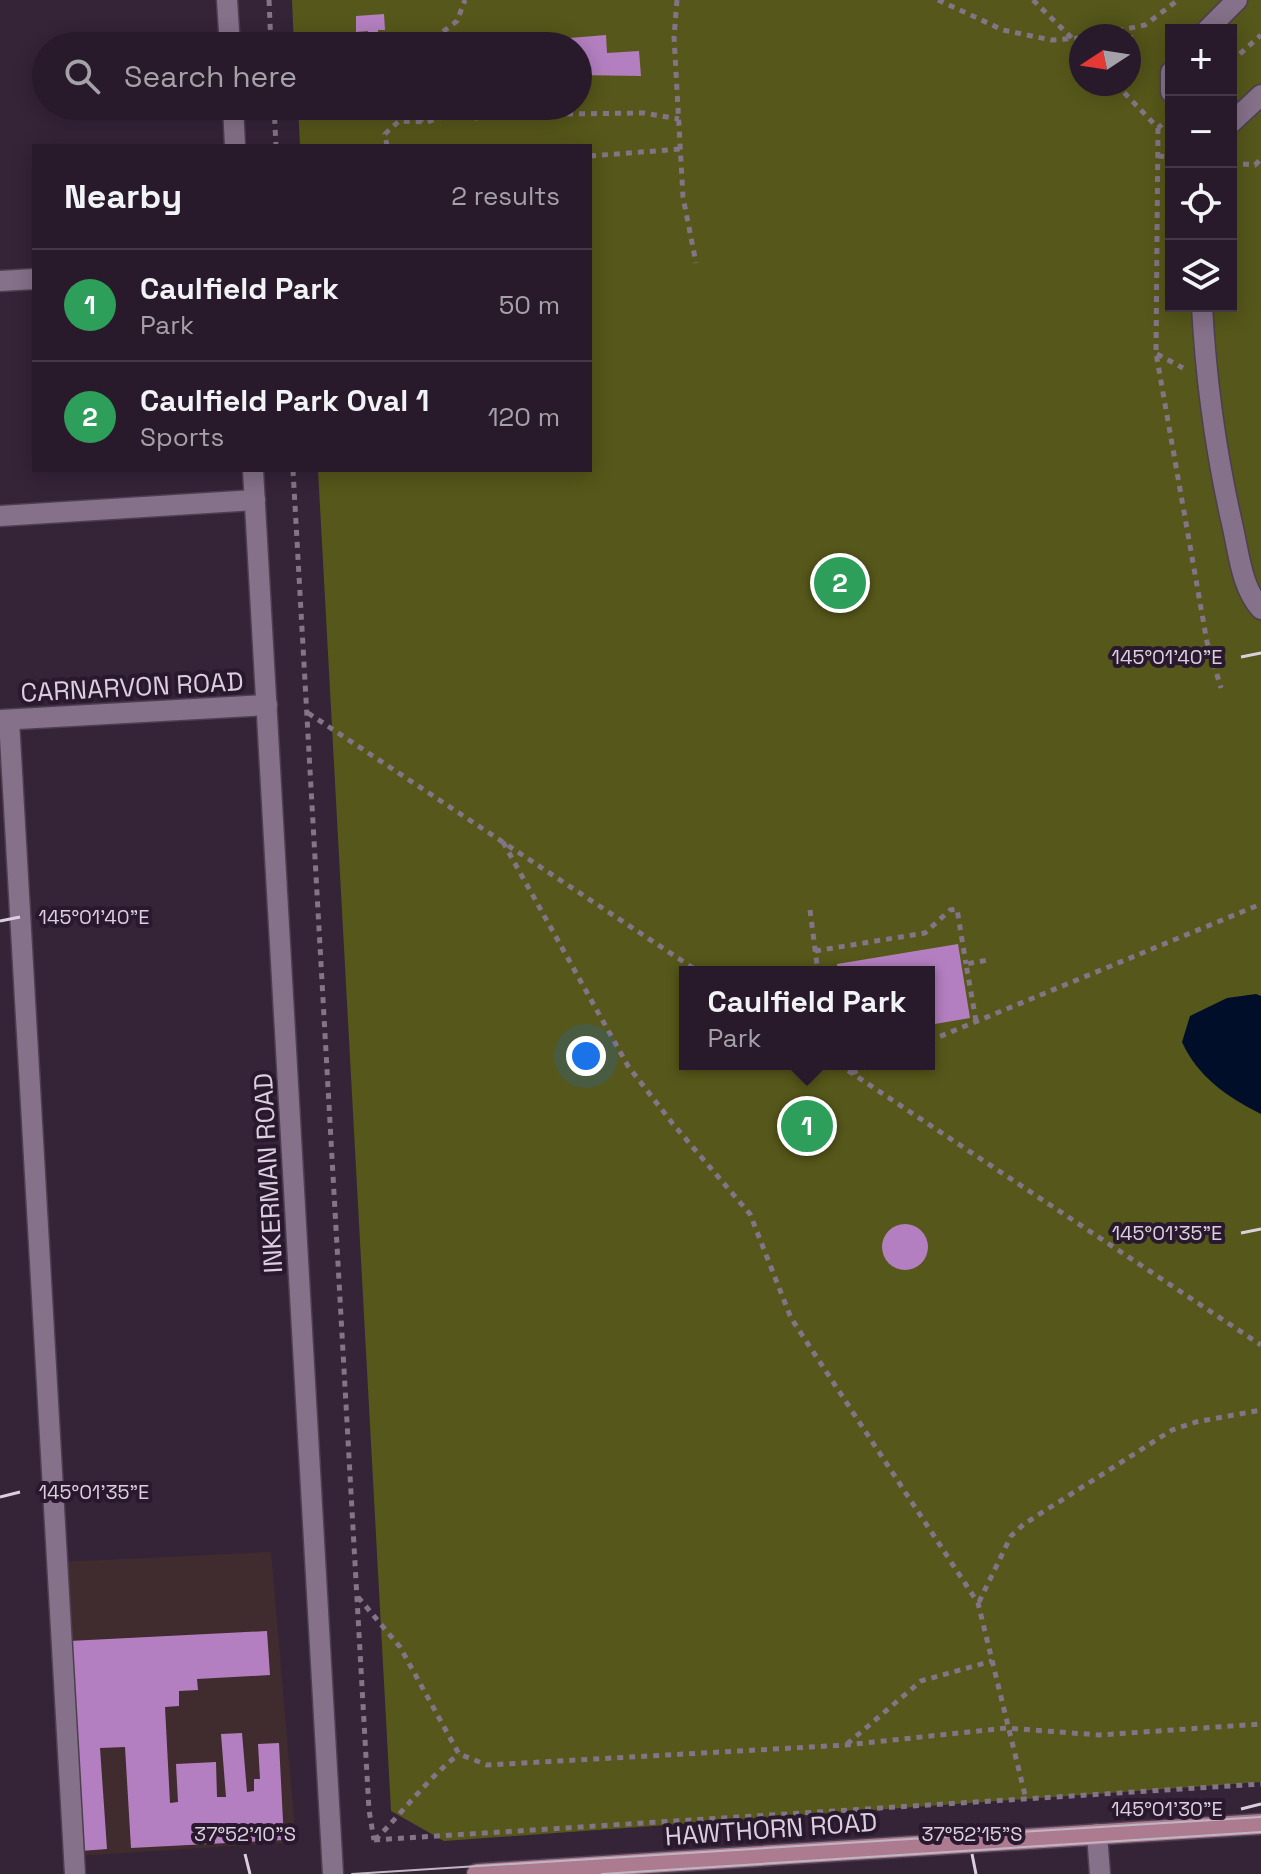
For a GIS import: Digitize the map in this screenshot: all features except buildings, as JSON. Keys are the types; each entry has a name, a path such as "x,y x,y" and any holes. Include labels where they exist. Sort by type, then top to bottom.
{"main road":[{"name":"HAWTHORN ROAD","path":"477,1874 1261,1824"}],"street":[{"path":"227,0 229,32"},
{"path":"1213,24 1237,0"},
{"path":"1237,117 1261,95"},
{"path":"234,120 235,144"},
{"path":"0,281 32,279"},
{"path":"1202,312 1206,382 1222,482 1249,592 1261,609"},
{"name":"INKERMAN ROAD","path":"253,472 333,1874"},
{"path":"0,516 255,500"},
{"name":"CARNARVON ROAD","path":"5,720 267,705"},
{"path":"5,720 75,1874"},
{"path":"1097,1834 1100,1874"}],"path":[{"path":"269,0 270,32"},
{"path":"442,32 457,21 465,0"},
{"path":"677,0 674,37 681,149 687,226 696,263"},
{"path":"938,0 1003,30 1051,40 1069,39"},
{"path":"1033,0 1069,35"},
{"path":"1141,26 1155,20 1178,0"},
{"path":"1237,57 1261,35"},
{"path":"1127,96 1158,128 1156,353 1207,642 1221,688"},
{"path":"592,114 643,113 679,119"},
{"path":"275,120 276,144"},
{"path":"387,144 385,134 399,121 429,120"},
{"path":"1158,128 1165,122"},
{"path":"593,156 681,149"},
{"path":"1158,156 1165,157"},
{"path":"1237,164 1255,165 1261,159"},
{"path":"293,472 369,1810 374,1840"},
{"path":"307,712 690,966"},
{"path":"503,842 628,1066 664,1114 750,1214 791,1318 978,1603 1006,1728 1026,1799"},
{"path":"935,1038 1261,904"},
{"path":"815,951 925,933 950,910 957,909 976,1021"},
{"path":"810,910 817,966"},
{"path":"966,964 988,960"},
{"path":"847,1070 1261,1345"},
{"path":"851,1073 858,1070"},
{"path":"978,1603 1011,1536 1024,1524 1172,1430 1196,1422 1261,1410"},
{"path":"358,1597 400,1647 459,1754 487,1765 846,1745 1006,1728 1099,1735 1261,1724"},
{"path":"846,1745 921,1681 992,1661"},
{"path":"374,1840 415,1800 425,1782 459,1754"},
{"path":"374,1840 1261,1784"}],"shaded area":[{"path":"292,0 1261,0 1261,1782 444,1841 391,1811 318,472 592,472 592,144 300,144 299,120 592,120 592,32 293,32"},
{"path":"271,1552 296,1842 78,1856 61,1562"}],"water":[{"path":"1261,996 1261,1114 1205,1076 1182,1042 1190,1016 1227,998"}],"tram line":[{"path":"352,1874 1261,1817"},
{"path":"602,1874 1261,1832"}],"place":[{"name":"Caulfield Park Oval 1","path":"840,583"},
{"name":"Caulfield Park","path":"807,1126"}]}
